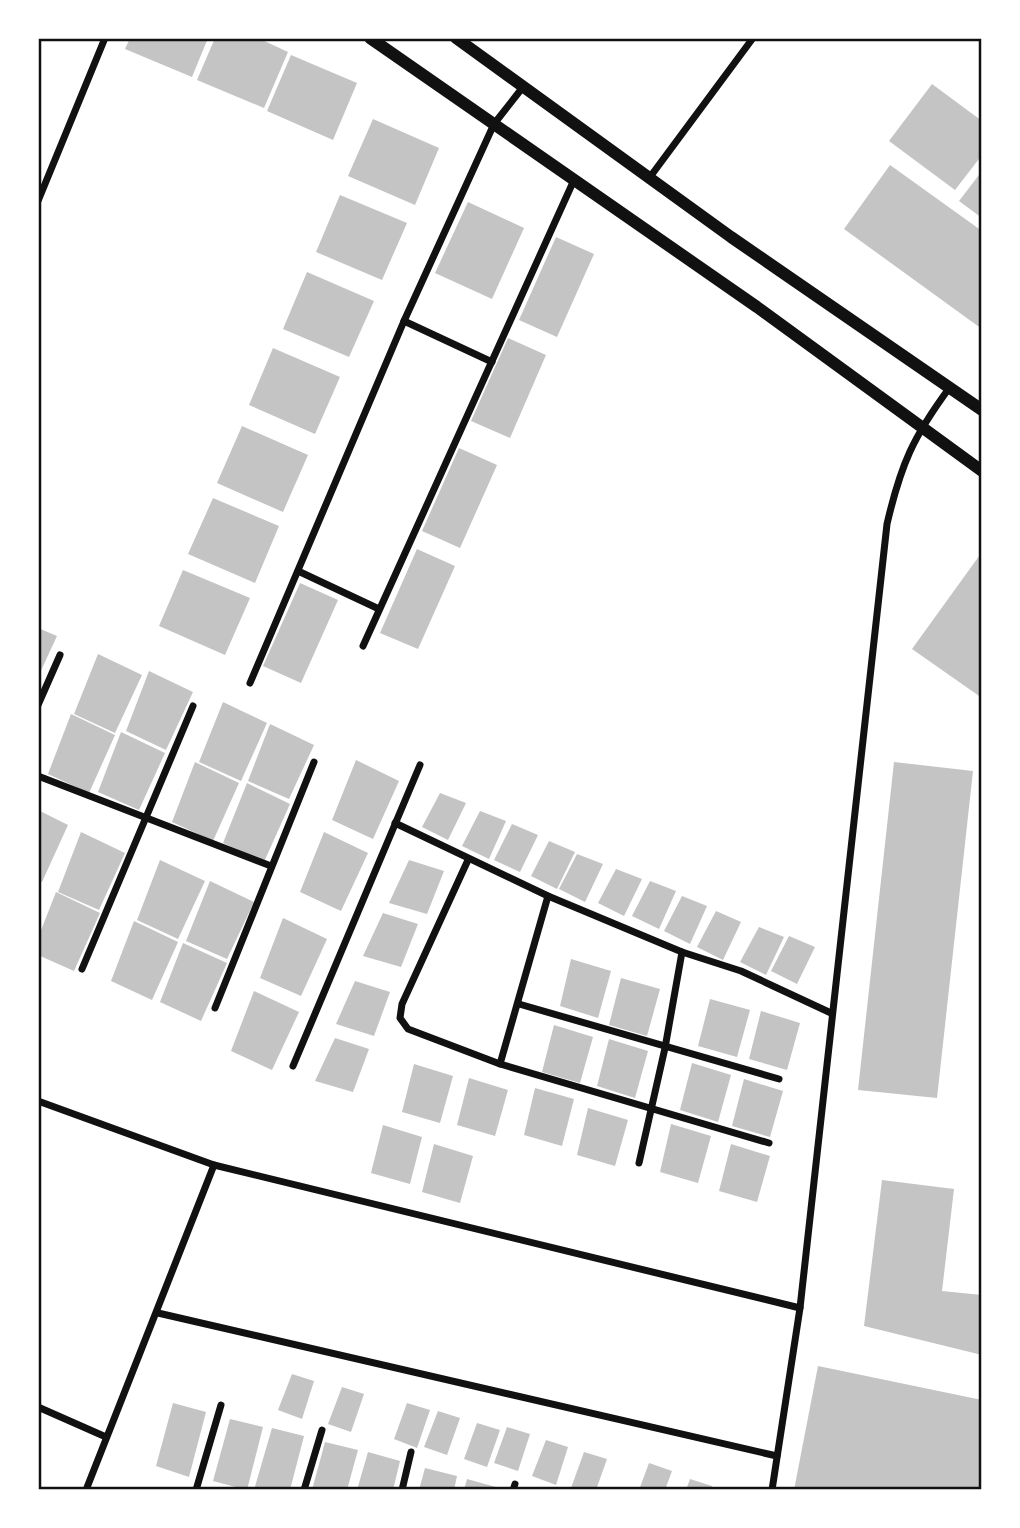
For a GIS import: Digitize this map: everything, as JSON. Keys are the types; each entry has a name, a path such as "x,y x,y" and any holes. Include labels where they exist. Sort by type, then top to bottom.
{"street":[{"path":"38,201 106,38"},
{"path":"370,38 757,307 982,471"},
{"path":"456,38 731,237 982,410"},
{"path":"650,177 753,38"},
{"path":"250,683 404,321 494,124 523,87"},
{"path":"363,646 574,180"},
{"path":"404,321 492,362"},
{"path":"772,1489 800,1308 887,524 899,473 920,428 950,387"},
{"path":"298,571 380,609"},
{"path":"38,705 60,655"},
{"path":"82,969 193,706"},
{"path":"215,1008 314,762"},
{"path":"293,1066 420,765"},
{"path":"38,776 271,866"},
{"path":"395,823 468,860 548,895 682,952 741,971 831,1013"},
{"path":"468,860 409,985 400,1018 408,1029 500,1064 769,1143"},
{"path":"500,1064 548,895"},
{"path":"639,1163 665,1048 682,952"},
{"path":"519,1004 779,1079"},
{"path":"38,1101 214,1165 800,1308"},
{"path":"86,1489 158,1313 214,1165"},
{"path":"158,1313 777,1456"},
{"path":"196,1489 221,1405"},
{"path":"38,1407 106,1437"},
{"path":"304,1489 322,1430"},
{"path":"401,1489 411,1452"}],"building":[{"path":"130,38 208,38 192,77 125,49"},
{"path":"215,38 258,38 288,52 264,108 197,80"},
{"path":"291,55 357,83 333,140 267,111"},
{"path":"932,84 982,121 982,155 955,190 889,141"},
{"path":"373,119 439,148 415,205 348,176"},
{"path":"890,165 982,231 982,329 844,229"},
{"path":"982,171 982,218 959,201"},
{"path":"340,195 407,223 382,280 316,252"},
{"path":"468,202 524,228 492,299 435,273"},
{"path":"556,237 594,254 557,337 519,320"},
{"path":"307,272 374,301 349,357 283,329"},
{"path":"508,338 546,355 510,438 471,421"},
{"path":"273,348 340,377 315,434 249,405"},
{"path":"242,426 308,455 283,512 217,483"},
{"path":"459,448 497,465 460,548 422,531"},
{"path":"213,498 279,526 255,583 188,554"},
{"path":"417,549 455,566 418,649 380,633"},
{"path":"982,552 982,698 912,649"},
{"path":"183,570 250,598 225,655 159,626"},
{"path":"300,583 338,600 301,683 263,666"},
{"path":"38,628 57,636 38,677"},
{"path":"98,654 142,675 115,733 74,714"},
{"path":"149,671 193,692 166,750 126,731"},
{"path":"223,702 267,723 241,781 199,762"},
{"path":"71,714 115,735 89,793 48,774"},
{"path":"270,724 314,745 289,799 248,781"},
{"path":"121,732 165,753 139,810 98,792"},
{"path":"356,760 399,781 373,839 332,820"},
{"path":"195,762 239,783 213,841 172,822"},
{"path":"894,762 973,771 937,1098 858,1090"},
{"path":"247,783 290,804 264,862 223,843"},
{"path":"440,793 466,803 448,840 422,827"},
{"path":"38,810 68,825 42,882 38,881"},
{"path":"480,811 506,821 489,859 462,846"},
{"path":"512,824 538,835 520,872 494,860"},
{"path":"81,832 125,853 99,910 58,892"},
{"path":"324,832 368,853 341,911 300,892"},
{"path":"549,841 575,852 557,889 531,876"},
{"path":"577,854 603,864 585,902 559,889"},
{"path":"160,860 205,881 178,939 137,920"},
{"path":"409,860 444,871 427,914 389,903"},
{"path":"616,869 642,879 624,916 598,903"},
{"path":"210,881 254,902 227,959 186,941"},
{"path":"650,881 676,891 659,929 632,916"},
{"path":"56,892 100,913 74,971 38,955 38,938"},
{"path":"682,896 707,906 690,944 664,931"},
{"path":"716,911 741,922 723,960 697,947"},
{"path":"383,913 418,924 401,967 363,956"},
{"path":"283,918 327,939 301,996 260,978"},
{"path":"134,921 178,942 152,1000 111,981"},
{"path":"759,927 784,937 766,975 740,962"},
{"path":"789,936 815,947 797,984 771,971"},
{"path":"183,943 227,963 201,1021 160,1002"},
{"path":"571,959 611,971 598,1018 560,1006"},
{"path":"621,978 660,989 647,1036 609,1025"},
{"path":"355,981 390,992 374,1036 336,1024"},
{"path":"254,991 299,1012 272,1070 231,1051"},
{"path":"710,999 750,1010 737,1057 698,1046"},
{"path":"761,1011 800,1023 787,1070 749,1059"},
{"path":"554,1025 593,1037 580,1083 542,1072"},
{"path":"335,1038 369,1049 353,1092 315,1081"},
{"path":"609,1039 648,1051 635,1098 597,1086"},
{"path":"692,1063 731,1075 718,1122 680,1110"},
{"path":"414,1064 453,1076 440,1123 402,1112"},
{"path":"469,1078 508,1090 495,1136 457,1125"},
{"path":"744,1079 783,1091 770,1137 732,1126"},
{"path":"535,1088 574,1099 562,1146 524,1135"},
{"path":"588,1108 628,1120 615,1166 577,1155"},
{"path":"671,1124 711,1136 698,1183 660,1172"},
{"path":"383,1125 422,1137 410,1184 371,1173"},
{"path":"434,1144 473,1156 460,1203 422,1192"},
{"path":"731,1144 770,1156 757,1202 719,1191"},
{"path":"882,1180 954,1189 942,1291 982,1295 982,1355 864,1326"},
{"path":"818,1366 982,1400 982,1490 794,1490"},
{"path":"292,1374 314,1381 302,1419 278,1410"},
{"path":"342,1387 364,1394 351,1432 328,1424"},
{"path":"173,1403 206,1412 189,1477 156,1466"},
{"path":"407,1403 430,1410 417,1448 394,1439"},
{"path":"438,1411 460,1418 447,1455 424,1447"},
{"path":"230,1419 263,1427 247,1490 213,1481"},
{"path":"477,1423 500,1430 487,1467 464,1459"},
{"path":"507,1427 530,1434 518,1471 494,1463"},
{"path":"272,1428 304,1436 290,1490 254,1490"},
{"path":"546,1440 568,1447 556,1485 532,1476"},
{"path":"325,1442 358,1450 347,1490 312,1490"},
{"path":"368,1452 400,1461 393,1490 357,1490"},
{"path":"584,1452 607,1459 596,1490 571,1488"},
{"path":"649,1463 672,1471 665,1490 639,1490"},
{"path":"425,1468 457,1476 454,1490 419,1490"},
{"path":"467,1479 503,1489 503,1490 464,1490"},
{"path":"690,1479 712,1486 711,1490 686,1490"}]}
